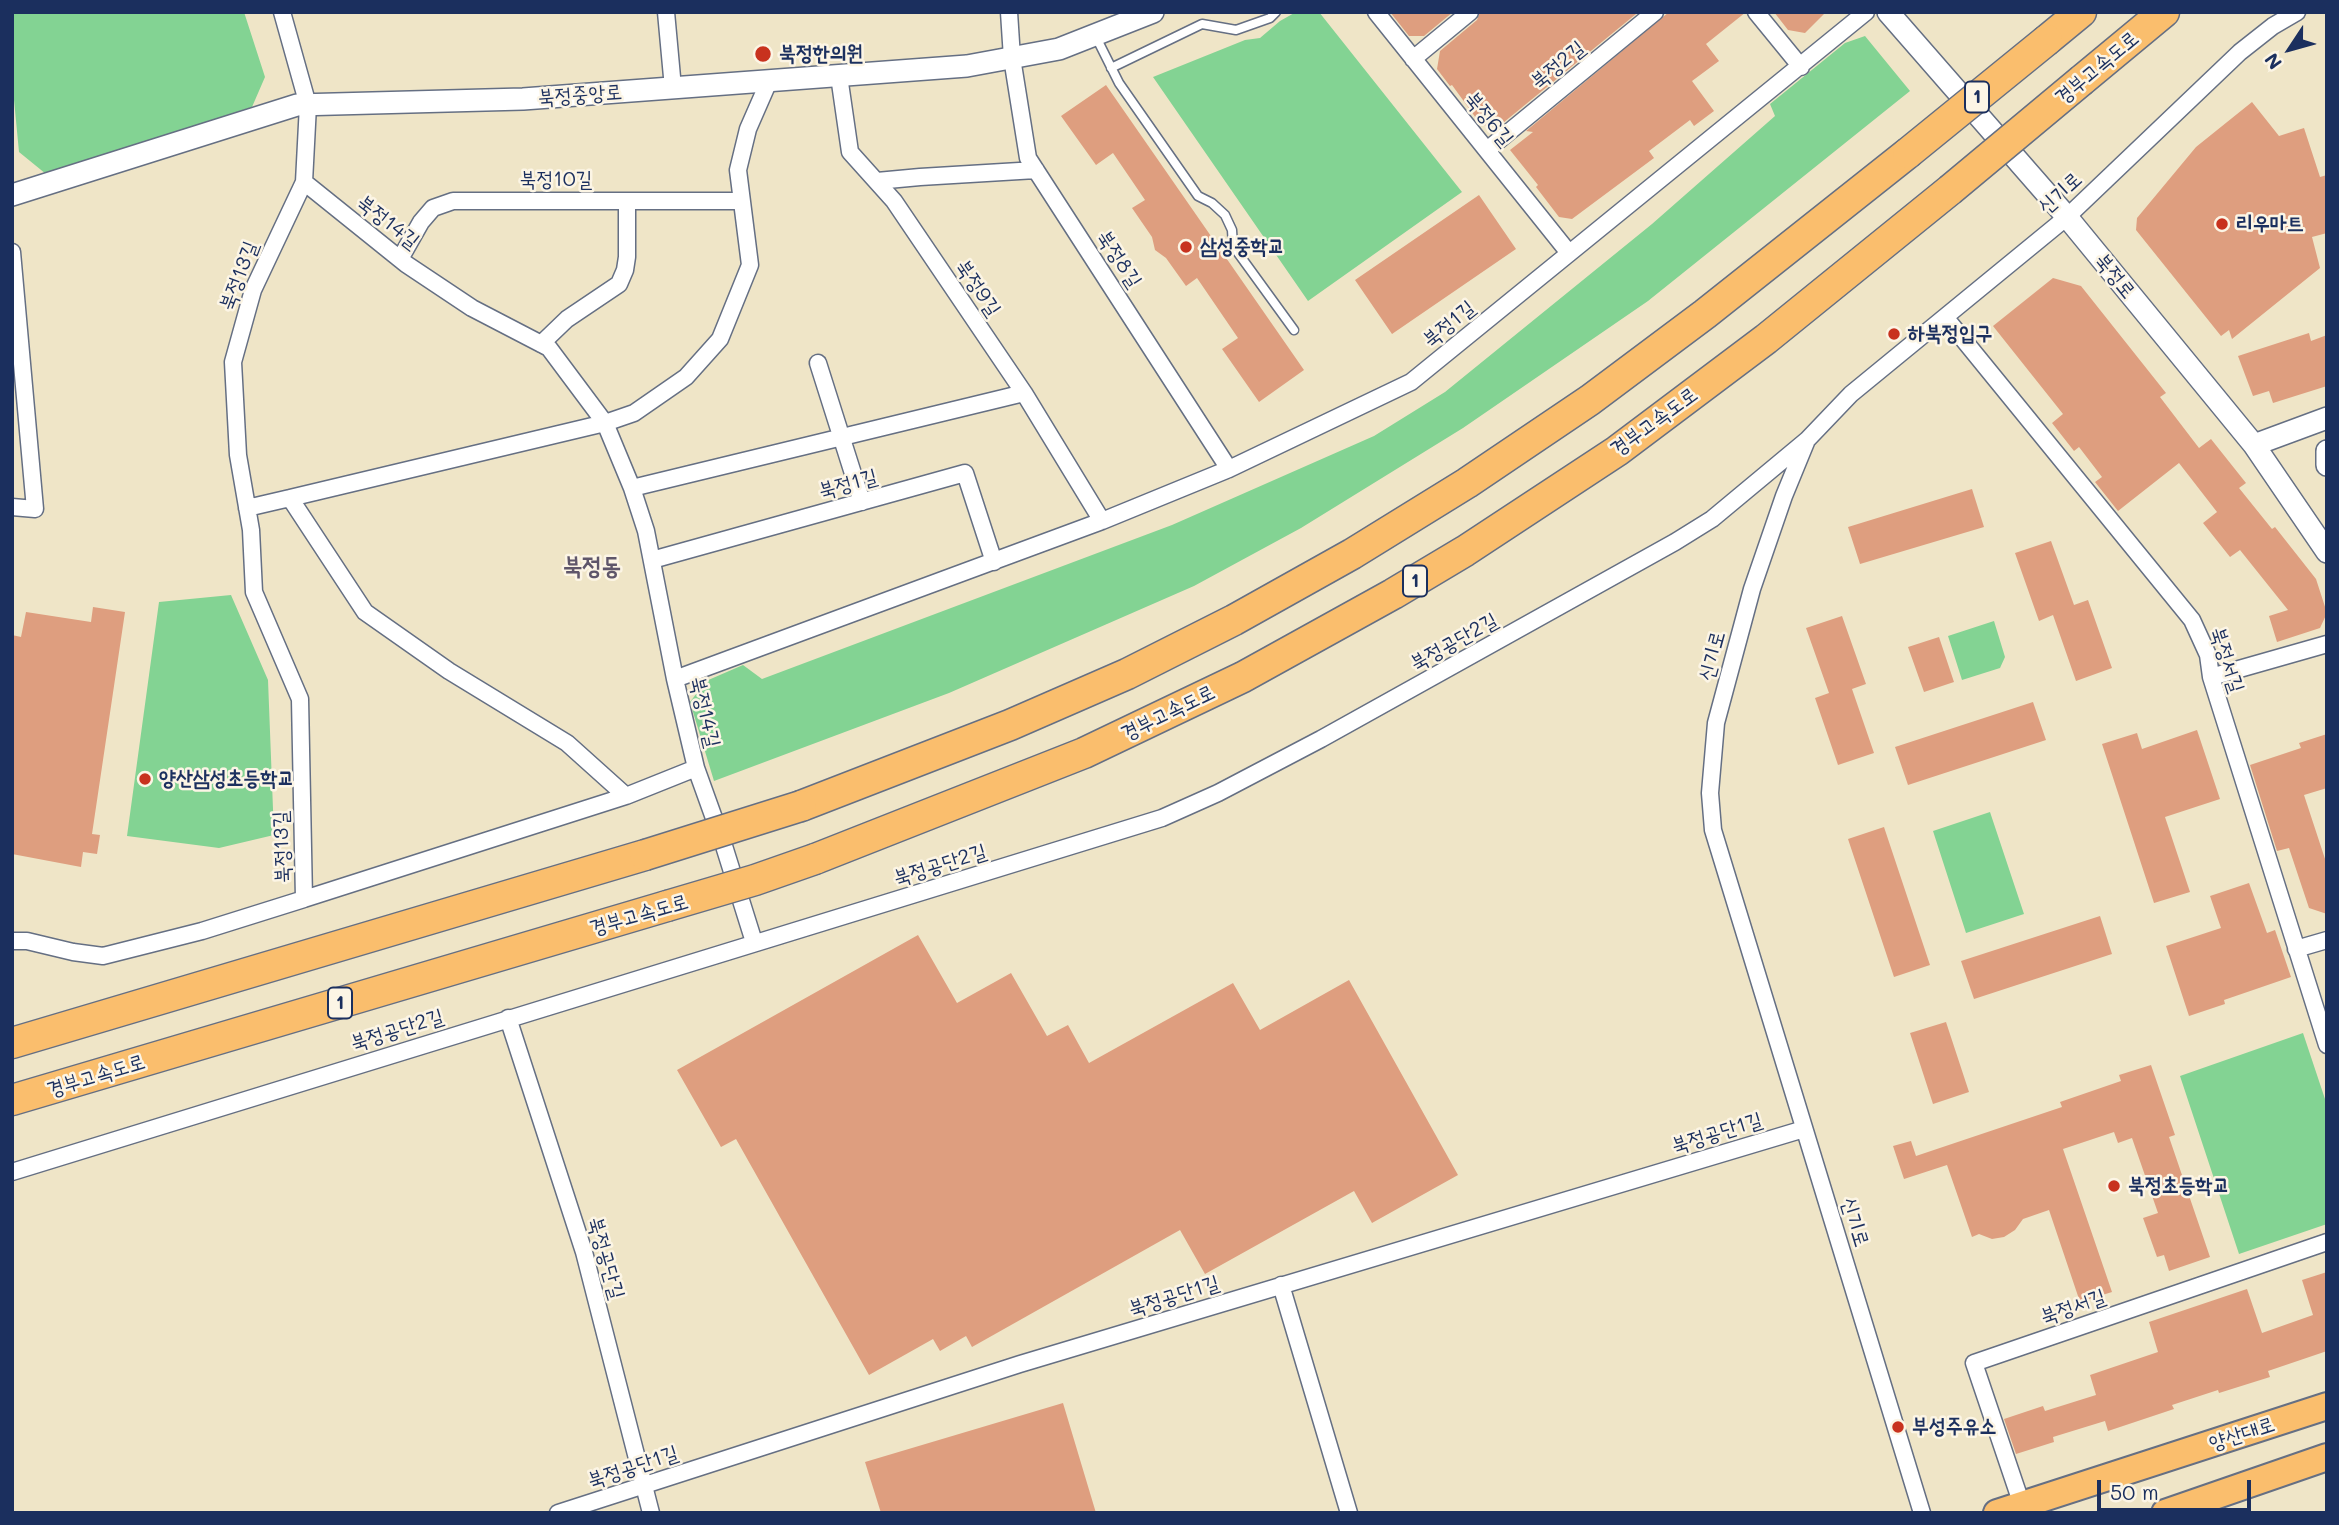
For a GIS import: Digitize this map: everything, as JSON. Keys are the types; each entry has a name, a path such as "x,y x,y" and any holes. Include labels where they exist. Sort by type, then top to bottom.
{"highway":[{"name":"1","path":"12,1043 801,806 997,730 1127,674 1234,620 1352,554 1468,483 1590,400 1716,306 2081,12"},
{"name":"경부고속도로","path":"12,1100 755,880 1084,753 1243,677 1465,551 1617,451 1766,339 2164,12"}],"main road":[{"name":"양산대로","path":"1997,1513 2327,1406"},
{"path":"2165,1513 2327,1457"}],"street":[{"name":"북정13길","path":"282,12 308,105 304,182 253,290 233,362 238,455 251,530 254,592 300,699 304,899 626,796 696,768"},
{"path":"666,12 673,88"},
{"name":"북정8길","path":"1010,12 1012,58 1028,158 1229,469"},
{"name":"북정중앙로","path":"12,195 297,105 523,99 967,66 1059,49 1153,12"},
{"name":"북정6길","path":"1376,12 1569,253"},
{"path":"1413,58 1470,12"},
{"name":"북정2길","path":"1487,150 1655,12"},
{"path":"1756,12 1801,67"},
{"name":"북정1길","path":"675,679 1102,521 1229,469 1411,382 1866,12"},
{"name":"북정로","path":"1888,12 2067,217 2254,445 2327,552"},
{"name":"신기로","path":"1922,1513 1713,830 1710,793 1716,723 1752,589 1784,496 1807,440 1851,394 2067,217 2240,52 2273,26 2297,12"},
{"name":"북정9길","path":"839,76 850,152 894,201 1024,393 1102,521"},
{"path":"247,508 605,423 634,413 685,377 720,339 750,265 738,170 748,129 769,81"},
{"path":"877,181 1036,170"},
{"name":"북정14길","path":"304,182 400,259 472,308 549,348 605,423 632,488 646,531 675,679 696,768 754,942"},
{"name":"북정10길","path":"400,259 421,222 433,208 453,201 741,201"},
{"path":"541,344 567,319 619,284 627,257 627,201"},
{"path":"12,252 15,312 35,509 12,507"},
{"name":"북정서길","path":"1945,317 2192,620 2208,655 2211,677 2327,1045"},
{"path":"818,363 862,502"},
{"path":"632,488 1024,393"},
{"path":"2254,445 2327,418"},
{"name":"북정공단2길","path":"12,1172 1162,818 1209,797 1321,739 1675,542 1712,519 1807,440"},
{"path":"2327,451 2327,465"},
{"name":"북정1길","path":"652,560 965,473 994,562"},
{"path":"290,498 365,612 449,671 567,743 626,796"},
{"path":"2211,677 2327,644"},
{"path":"12,941 27,941 103,956 202,931 304,899"},
{"path":"2296,949 2327,940"},
{"name":"북정공단길","path":"508,1018 584,1252 651,1513"},
{"name":"북정공단1길","path":"558,1513 1020,1364 1804,1129"},
{"name":"북정서길","path":"2022,1505 1974,1363 2327,1242"},
{"path":"1281,1285 1349,1513"}],"lane":[{"path":"1111,68 1202,24 1236,30 1270,18 1276,12"},
{"path":"1095,35 1119,83 1198,196 1212,203 1225,215 1232,230 1233,246 1294,330"}],"green space":[{"path":"12,12 244,12 265,77 252,107 46,174 19,152 12,79"},
{"path":"1296,12 1319,12 1462,192 1308,301 1153,77 1245,40 1260,38"},
{"path":"1865,36 1910,91 1648,301 1463,428 1301,528 1194,586 949,693 714,781 690,702 706,681 743,665 762,679 1172,525 1374,436 1445,392 1652,224 1775,116 1770,104 1845,43"},
{"path":"231,595 268,680 274,835 219,848 127,836 159,602"},
{"path":"1994,621 2005,657 2000,668 1962,680 1948,636"},
{"path":"1990,812 2024,914 1966,933 1933,831"},
{"path":"2303,1033 2327,1105 2327,1224 2239,1254 2180,1076"}],"building":[{"path":"1390,12 1453,12 1424,36 1409,36"},
{"path":"1480,12 1636,14 1498,127 1481,125 1437,69 1440,51 1477,20"},
{"path":"1669,12 1746,12 1706,44 1719,61 1692,81 1714,111 1694,126 1690,120 1649,151 1654,158 1572,219 1559,217 1510,150 1533,132 1526,131"},
{"path":"1774,12 1826,12 1805,33 1788,30"},
{"name":"삼성중학교","path":"1106,85 1304,370 1259,402 1222,349 1238,338 1197,278 1186,286 1166,258 1155,250 1152,237 1132,208 1145,200 1113,153 1096,165 1061,116"},
{"name":"리우마트","path":"2252,102 2279,136 2304,128 2320,177 2327,175 2327,233 2312,237 2320,268 2232,339 2229,330 2221,336 2136,230 2137,218 2196,147"},
{"path":"1479,195 1516,249 1392,334 1355,280"},
{"path":"2053,278 2081,286 2166,393 2160,397 2199,448 2211,439 2246,483 2239,488 2272,529 2275,527 2316,579 2327,613 2320,628 2277,642 2269,616 2288,610 2240,550 2230,557 2203,523 2217,512 2179,463 2118,511 2095,482 2102,477 2079,447 2074,451 2052,423 2063,414 1993,326"},
{"path":"2309,333 2311,341 2327,335 2327,386 2273,403 2269,391 2253,396 2238,356"},
{"path":"1972,489 1984,527 1860,564 1848,527"},
{"path":"2051,541 2074,605 2088,600 2112,668 2076,681 2053,615 2039,621 2015,553"},
{"path":"93,607 125,612 92,834 100,835 97,854 83,852 81,867 12,854 12,635 21,637 26,612 91,622"},
{"path":"1842,616 1866,684 1852,689 1874,753 1838,765 1815,698 1829,693 1806,628"},
{"path":"1939,637 1954,682 1924,692 1908,647"},
{"path":"2033,702 2046,740 1908,785 1895,747"},
{"path":"2197,730 2220,799 2165,817 2190,892 2154,903 2102,744 2137,733 2142,749"},
{"path":"2327,734 2327,788 2304,795 2327,865 2327,914 2309,908 2289,848 2277,851 2250,765 2301,748 2299,743"},
{"path":"1884,827 1930,965 1894,977 1848,839"},
{"path":"2249,883 2267,933 2275,930 2291,977 2224,1000 2225,1004 2189,1016 2166,946 2221,928 2210,896"},
{"path":"2100,916 2112,954 1974,999 1961,961"},
{"path":"918,935 957,1003 1011,973 1047,1036 1068,1025 1089,1063 1233,983 1260,1030 1349,980 1458,1175 1372,1223 1354,1191 1205,1274 1180,1230 972,1347 966,1336 940,1351 933,1339 869,1375 736,1139 721,1147 677,1070"},
{"path":"1946,1022 1969,1092 1933,1104 1910,1033"},
{"path":"2151,1065 2175,1135 2169,1137 2210,1257 2169,1271 2164,1255 2157,1257 2143,1218 2158,1213 2132,1138 2118,1143 2114,1132 2063,1149 2112,1292 2080,1302 2049,1210 2023,1219 2015,1230 2004,1237 1992,1239 1979,1234 1972,1237 1947,1165 1904,1179 1893,1146 1911,1141 1916,1156 2062,1107 2060,1102 2121,1081 2119,1075"},
{"path":"2327,1272 2327,1351 2268,1371 2270,1377 2172,1405 2174,1409 2108,1431 2105,1421 2053,1437 2054,1442 2016,1454 2004,1419 2043,1406 2045,1411 2096,1395 2090,1375 2158,1352 2149,1322 2247,1289 2262,1333 2313,1315 2302,1280"},
{"path":"1063,1403 1096,1513 881,1513 865,1462"}],"place":[{"name":"북정한의원","path":"763,54"},
{"name":"리우마트","path":"2222,224"},
{"name":"삼성중학교","path":"1186,247"},
{"name":"하북정입구","path":"1894,334"},
{"name":"양산삼성초등학교","path":"145,779"},
{"name":"북정초등학교","path":"2114,1186"},
{"name":"부성주유소","path":"1898,1427"}],"district":[{"name":"북정동","path":"592,567"}]}
